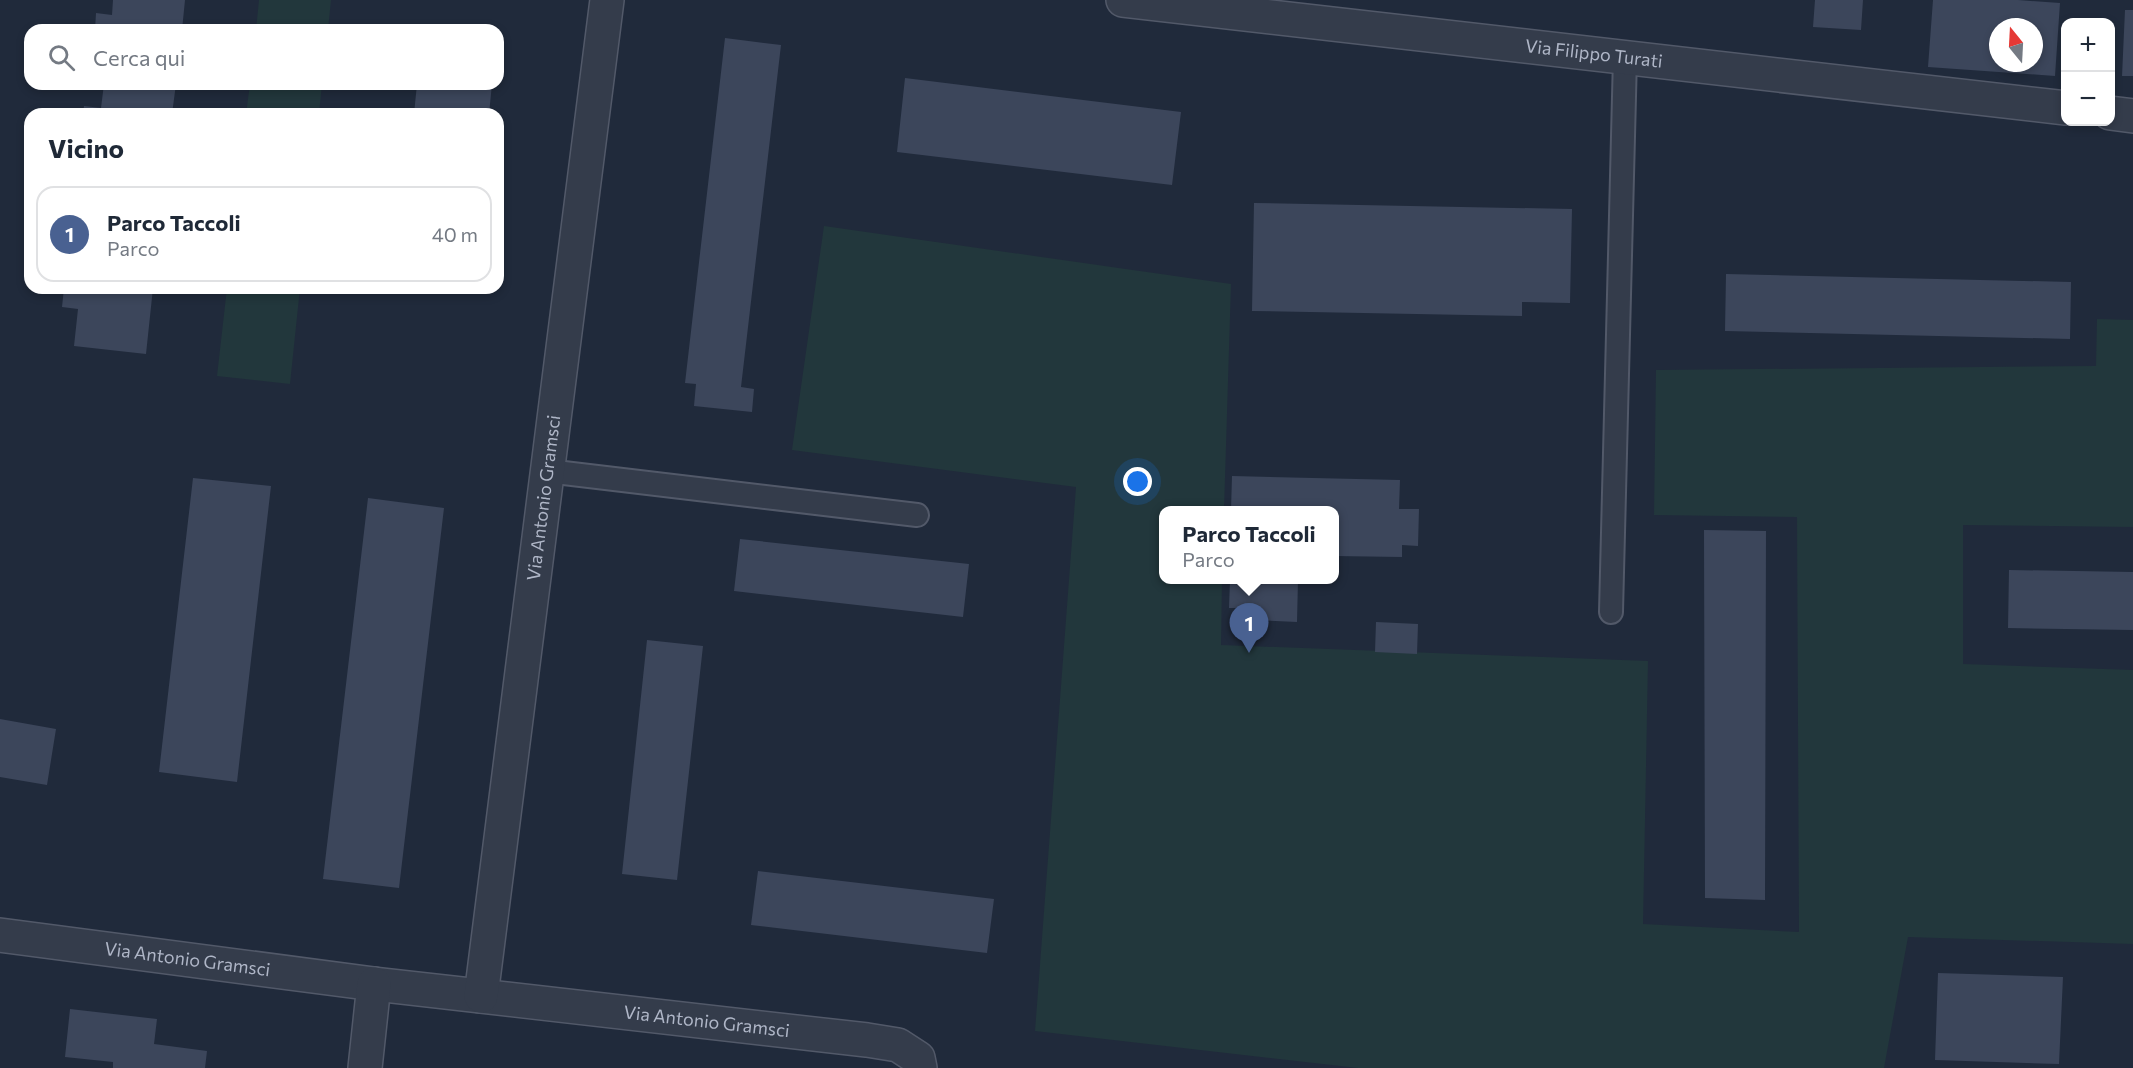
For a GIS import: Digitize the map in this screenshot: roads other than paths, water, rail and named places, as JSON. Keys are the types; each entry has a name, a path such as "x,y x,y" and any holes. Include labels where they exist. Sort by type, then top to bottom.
{"street":[{"name":"Via Antonio Gramsci","path":"481,996 608,0"},
{"name":"Via Filippo Turati","path":"1123,0 1222,6 1625,57 2061,107"},
{"path":"2115,114 2133,116"},
{"name":"Via Antonio Gramsci","path":"0,935 374,984 867,1040 898,1045 918,1058 920,1068"},
{"path":"365,1068 374,984"}],"lane":[{"path":"1611,612 1625,57"},
{"path":"548,471 917,515"}],"place":[{"name":"Parco Taccoli","path":"1249,653"}]}
